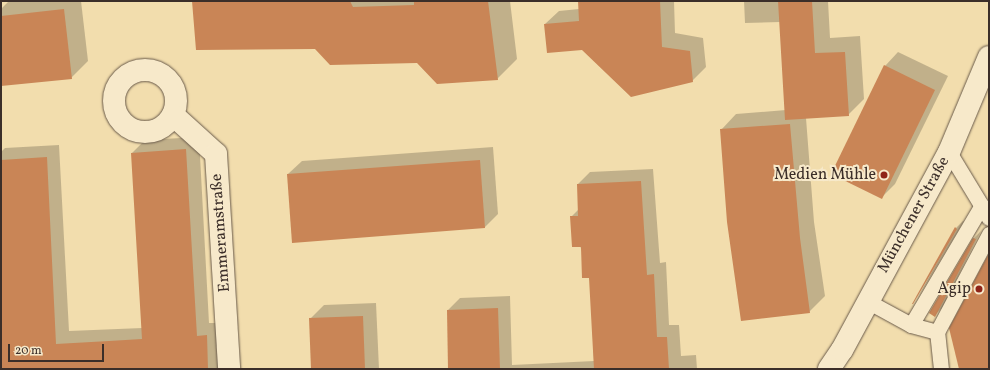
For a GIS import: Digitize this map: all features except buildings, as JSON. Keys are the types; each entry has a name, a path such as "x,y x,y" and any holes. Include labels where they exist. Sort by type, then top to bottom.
{"main road":[{"name":"Münchener Straße","path":"829,369 949,152 989,56"},
{"name":"Emmeramstraße","path":"173,115 216,154 229,369"}],"lane":[{"path":"949,152 989,218"},
{"path":"910,324 982,205"},
{"path":"941,369 937,332 989,234"},
{"path":"867,301 910,324 937,332"}],"place":[{"name":"Medien Mühle","path":"884,175"},
{"name":"Agip","path":"979,289"}]}
